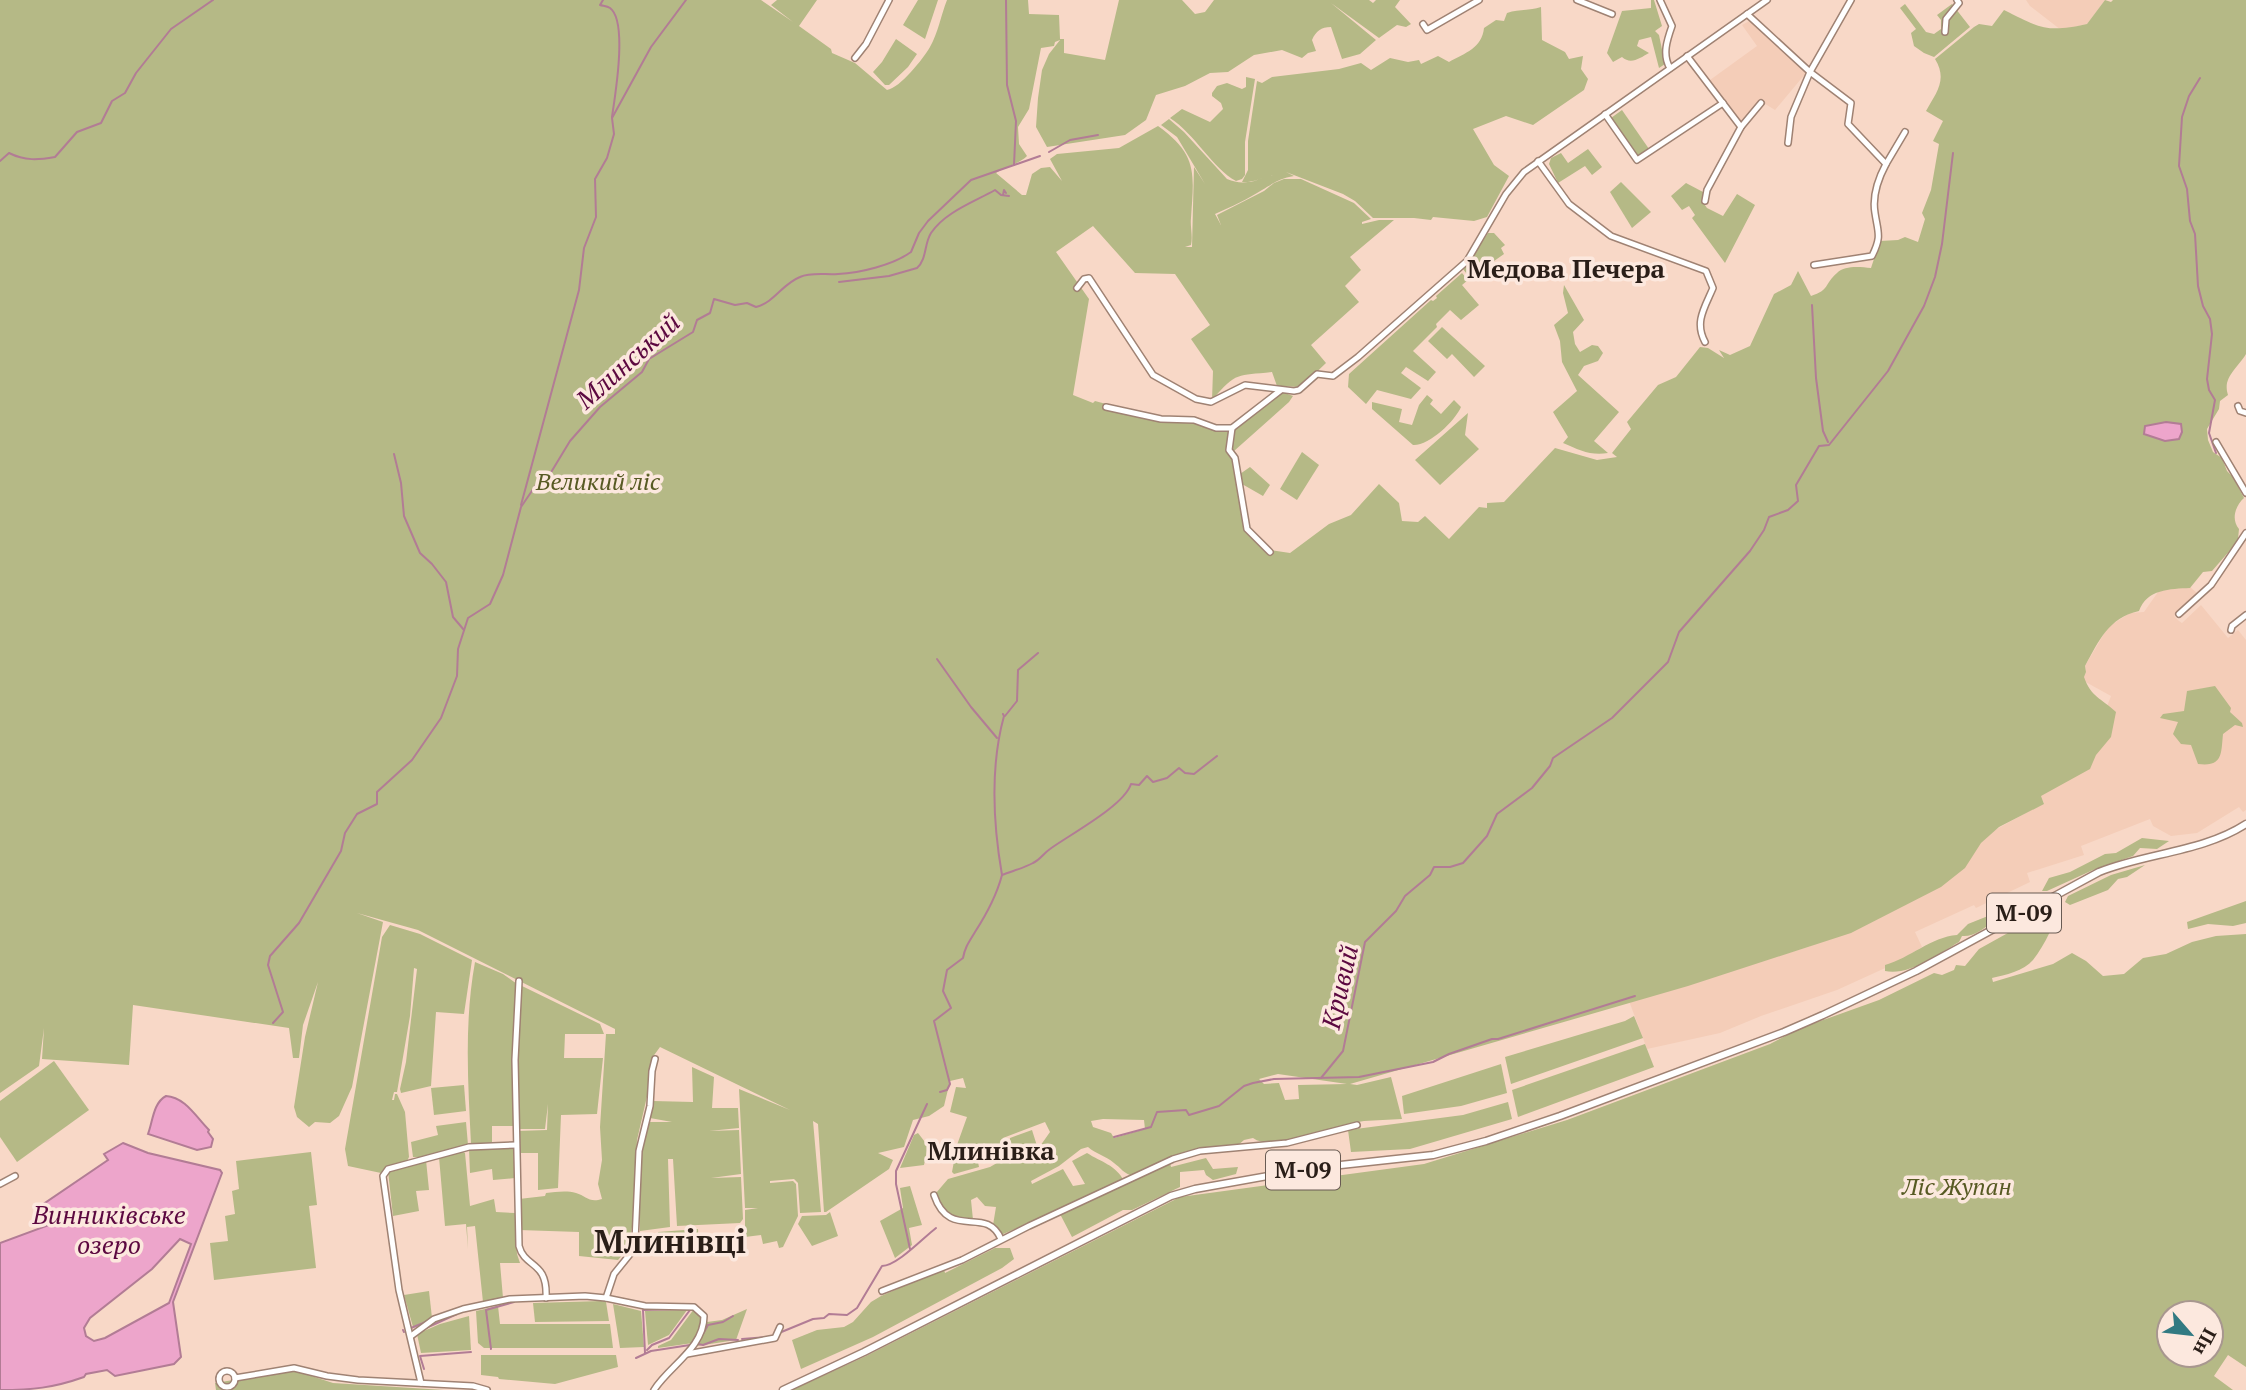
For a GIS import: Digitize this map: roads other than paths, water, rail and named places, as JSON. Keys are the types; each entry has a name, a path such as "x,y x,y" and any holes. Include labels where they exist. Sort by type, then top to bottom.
{"main road":[{"name":"М-09","path":"783,1390 1179,1193 1312,1168 1417,1158 1450,1151 1601,1101 1784,1032 1843,1005 1929,964 2099,872 2220,837 2246,824"}],"street":[{"path":"855,58 866,44 889,0"},
{"path":"1423,24 1427,30 1479,0"},
{"path":"1577,0 1612,14"},
{"path":"1660,0 1672,26 1667,40 1667,64 1670,68"},
{"path":"1077,288 1084,279 1089,278 1153,374 1196,399 1211,401 1245,385 1297,391 1317,374 1330,377 1335,375 1467,261 1517,178 1766,0"},
{"path":"1788,143 1791,117 1810,72 1850,0"},
{"path":"1945,32 1946,19 1959,3 1957,0"},
{"path":"1747,14 1810,72 1852,103 1848,124 1886,164"},
{"path":"1687,56 1741,127"},
{"path":"1605,114 1637,160 1723,103"},
{"path":"1705,201 1707,190 1741,127 1761,103"},
{"path":"1814,265 1872,256 1880,228 1874,199 1880,176 1905,132"},
{"path":"1538,162 1569,204 1597,228 1611,236 1706,271 1713,288 1701,318 1700,332 1705,342"},
{"path":"1106,407 1161,419 1194,420 1216,428 1232,428 1281,390"},
{"path":"2238,406 2240,411 2246,413"},
{"path":"1232,428 1229,450 1235,458 1247,529 1270,552"},
{"path":"2216,442 2246,493"},
{"path":"2179,614 2211,586 2246,533"},
{"path":"2231,630 2232,626 2246,615"},
{"path":"519,981 516,1032 519,1246 521,1253 535,1265 544,1278 546,1298"},
{"path":"606,1297 614,1274 631,1253 635,1241 639,1151 650,1106 655,1059"},
{"path":"882,1291 962,1260 1159,1165 1190,1153 1286,1143 1357,1125"},
{"path":"421,1383 399,1290 383,1177 385,1172 411,1162 469,1147 516,1145"},
{"path":"0,1184 15,1176"},
{"path":"934,1195 940,1210 950,1219 990,1225 998,1231 1002,1239"},
{"path":"411,1336 434,1319 463,1309 510,1299 606,1297 636,1305 668,1308 690,1305 702,1314 705,1321 687,1354 662,1378 654,1390"},
{"path":"687,1354 770,1339 778,1331"},
{"path":"234,1378 289,1368 329,1377 473,1386 487,1390"}],"water":[{"path":"2166,422 2181,424 2179,439 2165,441 2144,434 2145,426"},
{"path":"166,1096 179,1100 195,1114 209,1130 213,1139 211,1147 197,1150 148,1134 156,1108"},
{"name":"Винниківське озеро","path":"123,1143 148,1153 220,1170 222,1173 173,1302 181,1357 174,1364 115,1376 107,1370 52,1386 0,1390 0,1243 49,1225 42,1205 108,1160 104,1154","holes":["180,1239 191,1244 169,1303 105,1338 94,1341 86,1336 84,1328 90,1318 152,1269"]}],"waterway":[{"path":"0,161 9,153 32,159 55,157 77,132 101,123 112,101 125,93 136,73 171,29 213,0"},
{"path":"603,0 600,5 610,8 618,28 619,60 612,117"},
{"path":"521,505 579,290 584,248 596,217 595,179 607,158 614,134 612,118 651,47 686,0"},
{"path":"1006,0 1007,85 1016,121 1014,165"},
{"path":"2200,78 2189,96 2182,117 2179,166 2187,189 2190,221 2195,234 2198,286 2203,306 2210,319 2212,334 2207,379 2215,400 2209,433 2216,453"},
{"name":"Млинський","path":"1049,152 1070,140 1098,135"},
{"name":"Кривий","path":"1321,1078 1343,1051 1365,942 1396,911 1405,896 1430,875 1434,867 1450,867 1463,863 1487,836 1497,814 1532,788 1550,766 1553,758 1612,718 1668,662 1679,632 1750,551 1769,517 1788,510 1798,501 1796,485 1819,446 1829,445 1888,371 1924,306 1935,277 1942,244 1953,153"},
{"name":"Млинський","path":"273,1023 283,1012 268,965 270,956 299,923 341,851 345,833 357,814 377,804 377,792 412,760 441,718 457,676 458,649 468,618 490,604 503,575 521,507 540,479 550,474 570,441 600,407 642,372 649,359 693,332 697,320 710,313 714,299 735,305 747,303 756,307 763,305 788,284 804,275 856,272 895,261 911,252 919,233 928,221 971,180 1040,156"},
{"name":"Млинський","path":"839,282 889,276 917,268 931,233 944,219 995,190 1001,195 1009,196"},
{"path":"1003,195 1004,190 1006,193"},
{"path":"1812,305 1816,378 1823,431 1828,442"},
{"path":"394,454 401,483 404,516 420,553 446,582 453,617 464,630"},
{"path":"1005,716 1017,701 1018,670 1038,653"},
{"path":"937,659 997,738"},
{"path":"1002,875 994,795 1003,714"},
{"path":"940,1092 947,1090 950,1084 934,1021 951,1008 943,991 947,970 963,958 967,945 991,904 1002,875 1038,860 1050,849 1095,820 1118,801 1131,784 1139,785 1147,776 1153,782 1167,778 1179,768 1185,773 1194,774 1217,756"},
{"path":"1114,1137 1151,1127 1157,1112 1186,1110 1189,1115 1219,1106 1244,1086 1253,1083 1274,1079 1359,1077 1433,1062 1492,1039 1635,996"},
{"path":"910,1249 896,1184 896,1171 927,1104"},
{"path":"779,1333 829,1314 847,1315 857,1308 882,1266 902,1257 936,1228"},
{"path":"491,1349 486,1310 514,1302"},
{"path":"645,1353 643,1310 679,1309"},
{"path":"647,1350 669,1338 690,1310"},
{"path":"426,1328 457,1314"},
{"path":"703,1334 708,1325 723,1322 733,1316"},
{"path":"411,1328 428,1321"},
{"path":"742,1339 767,1337"},
{"path":"698,1344 703,1345 719,1339 738,1340"},
{"path":"636,1358 651,1351 690,1345"},
{"path":"424,1369 420,1356 471,1352"}],"district":[{"name":"Медова Печера","path":"1566,269"},
{"name":"Млинівка","path":"991,1151"},
{"name":"Млинівці","path":"670,1242"}],"park label":[{"name":"Великий ліс","path":"598,482"},
{"name":"Ліс Жупан","path":"1957,1187"}]}
